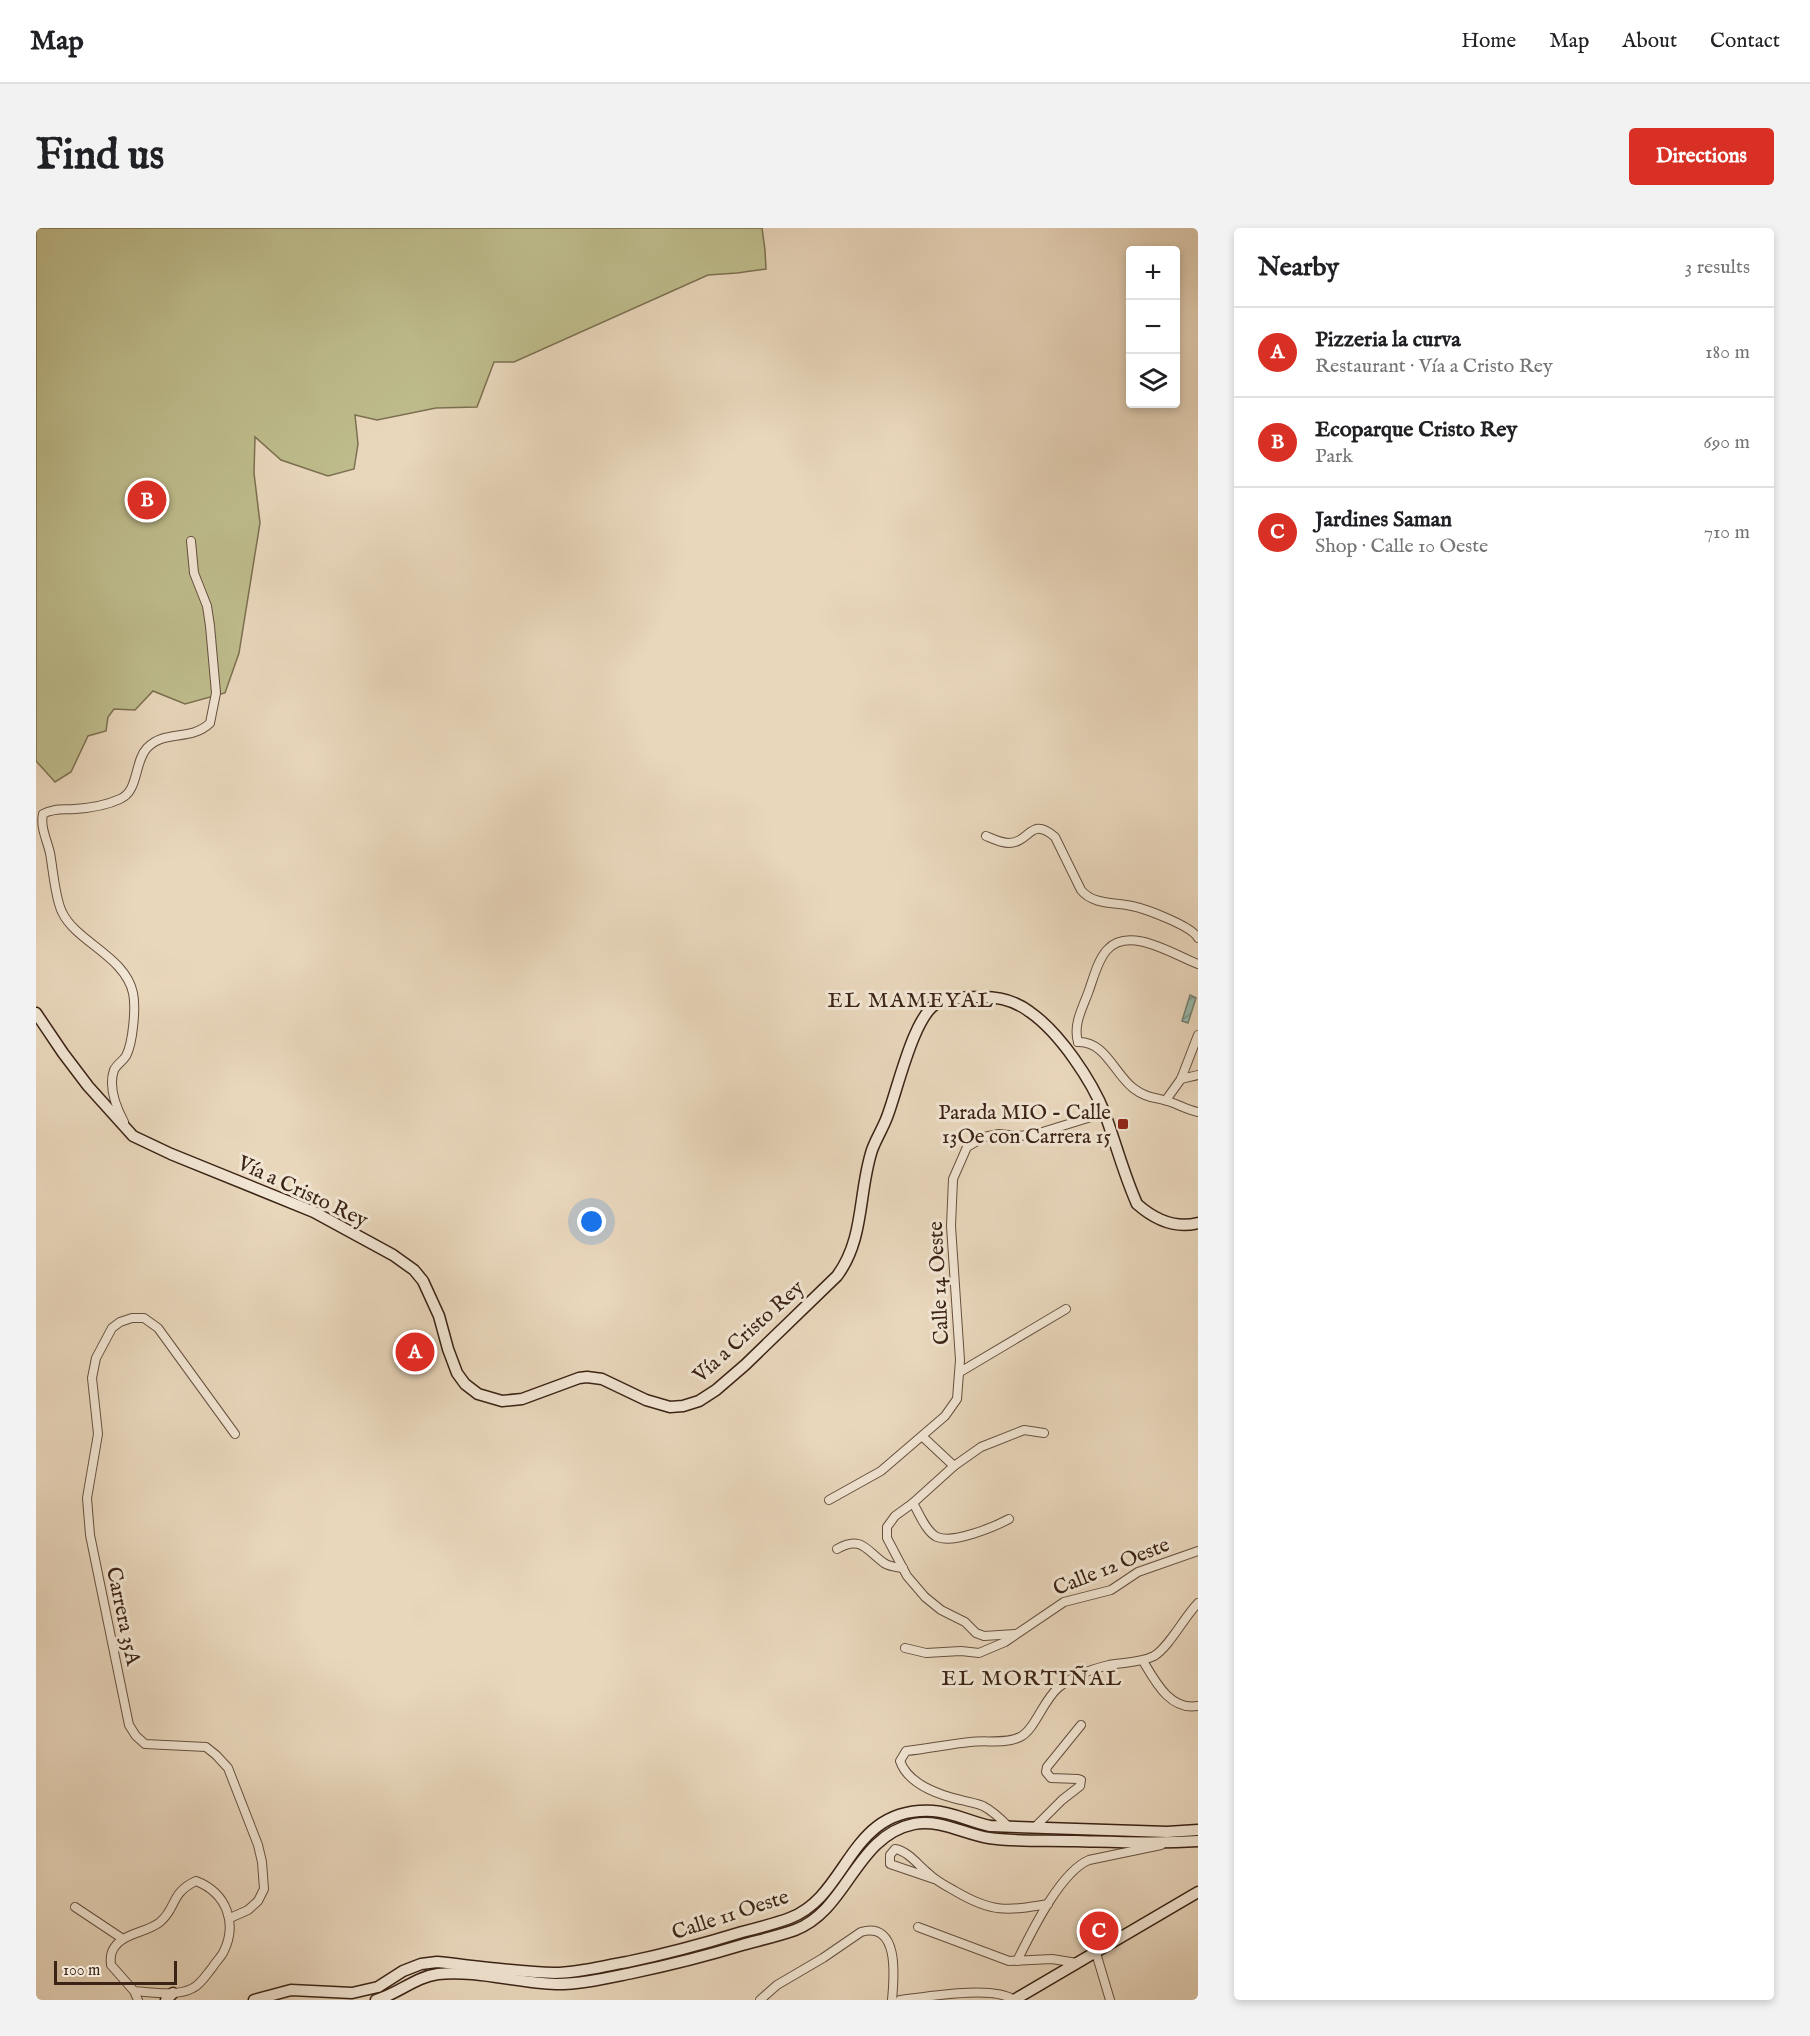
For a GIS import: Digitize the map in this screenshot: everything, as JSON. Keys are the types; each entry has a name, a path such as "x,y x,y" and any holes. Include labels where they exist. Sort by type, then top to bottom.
{"street":[{"path":"131,1134 120,1114 112,1086 115,1068 126,1056 131,1041 133,993 125,973 69,922 61,910 41,822 43,814 48,811 76,809 117,801 126,796 132,787 137,767 146,748 159,739 197,733 210,723 216,693 210,626 207,606 194,573 192,541"},
{"path":"986,836 1011,843 1035,829 1041,828 1048,831 1055,837 1081,890 1087,897 1134,907 1178,924 1196,934 1198,938"},
{"path":"1078,1042 1075,1032 1078,1021 1100,962 1107,950 1116,943 1132,940 1150,943 1198,964"},
{"name":"Vía a Cristo Rey","path":"36,1013 75,1070 131,1134 152,1146 314,1212 402,1260 423,1281 439,1316 452,1362 465,1384 478,1394 502,1401 522,1399 587,1377 602,1379 657,1404 676,1408 699,1401 716,1390 778,1334 837,1276 844,1266 855,1242 859,1226 872,1150 887,1118 911,1045 928,1010 938,1003 970,997 995,998 1013,1002 1030,1011 1069,1053 1089,1083 1104,1113 1137,1204 1147,1212 1175,1224 1189,1226 1198,1223"},
{"path":"1166,1100 1181,1079 1198,1035"},
{"path":"1069,1053 1078,1042"},
{"path":"1078,1042 1093,1044 1103,1052 1116,1071 1133,1088 1151,1099 1166,1100 1198,1112"},
{"path":"1181,1079 1198,1075"},
{"name":"Calle 14 Oeste","path":"829,1500 881,1471 923,1437 945,1416 957,1399 960,1372 959,1327 951,1226 952,1179 967,1147 984,1137 999,1134 1019,1136 1036,1134 1104,1113"},
{"path":"960,1372 1066,1309"},
{"name":"Carrera 35A","path":"230,1918 248,1910 258,1901 264,1889 258,1845 228,1768 216,1755 206,1748 145,1744 129,1725 92,1554 87,1498 98,1434 92,1378 96,1358 112,1328 132,1318 144,1318 158,1328 235,1434"},
{"path":"1015,1634 984,1636 976,1633 965,1622 946,1613 925,1597 903,1568 887,1538 887,1527 895,1516 954,1466 981,1447 1024,1430 1044,1433"},
{"path":"923,1437 954,1466"},
{"path":"913,1503 929,1530 936,1537 945,1539 972,1534 1009,1519"},
{"path":"837,1549 848,1543 856,1543 864,1546 886,1564 903,1568"},
{"name":"Calle 12 Oeste","path":"905,1648 926,1653 961,1651 979,1653 1005,1642 1064,1602 1111,1590 1138,1572 1198,1551"},
{"path":"1009,1827 994,1813 982,1806 937,1793 908,1774 900,1761 902,1755 906,1751 969,1742 1011,1740 1020,1737 1028,1732 1048,1698 1058,1688 1073,1678 1110,1665 1143,1661 1157,1654 1198,1603"},
{"path":"1143,1661 1158,1688 1167,1696 1190,1708 1198,1706"},
{"path":"1035,1827 1081,1783 1078,1779 1051,1778 1046,1772 1047,1767 1081,1725"},
{"path":"973,1822 982,1817 982,1806"},
{"path":"1051,1811 1054,1824 1066,1829"},
{"name":"Calle 11 Oeste","path":"554,1978 578,1971 673,1953 792,1918 822,1895 865,1838 884,1822 915,1812 950,1813 973,1822 1009,1827 1167,1832 1198,1830"},
{"name":"Calle 11 Oeste","path":"554,1978 580,1983 676,1964 797,1929 819,1916 866,1853 880,1840 900,1828 916,1823 931,1823 948,1826 972,1835 1009,1839 1168,1843 1198,1841"},
{"path":"1017,1961 1048,1904 1078,1864 1168,1843"},
{"path":"934,1878 890,1863 890,1855 895,1849 902,1850 934,1878 972,1901 987,1907 1018,1910 1048,1904"},
{"path":"138,2000 134,1991 111,1965 113,1949 123,1939 152,1928 161,1921 183,1888 196,1881 207,1885 222,1901 230,1918 230,1930 223,1952 200,1984 169,1996 160,1995 153,2000"},
{"path":"900,2000 994,1992 1014,2000 1198,1892"},
{"path":"75,1906 123,1939"},
{"path":"918,1927 1009,1961 1052,1959 1077,1963"},
{"path":"760,2000 777,1985 861,1932 868,1930 882,1936 892,1949 894,1972 892,2000"},
{"path":"1096,1953 1110,2000"},
{"path":"254,2000 291,1990 352,1993 378,1987 403,1971 421,1964 437,1962 554,1978"},
{"path":"376,2000 398,1992 424,1977 438,1974 554,1978"},
{"path":"134,1991 169,1996"}],"shaded area":[{"path":"36,228 762,228 766,269 708,275 514,362 494,362 477,407 436,408 377,420 355,415 358,444 354,469 328,476 281,460 255,437 254,473 260,523 239,653 225,693 185,704 153,691 135,710 114,709 108,717 106,731 88,736 71,772 55,782 36,761"}],"water":[{"path":"1190,995 1196,998 1188,1023 1182,1021"}],"place":[{"name":"Ecoparque Cristo Rey","path":"147,500"},
{"name":"Parada MIO - Calle 13Oe con Carrera 15","path":"1123,1124"},
{"name":"Pizzeria la curva","path":"415,1352"},
{"name":"Jardines Saman","path":"1099,1931"}],"district":[{"name":"EL MAMEYAL","path":"911,999"},
{"name":"EL MORTIÑAL","path":"1032,1677"}]}
